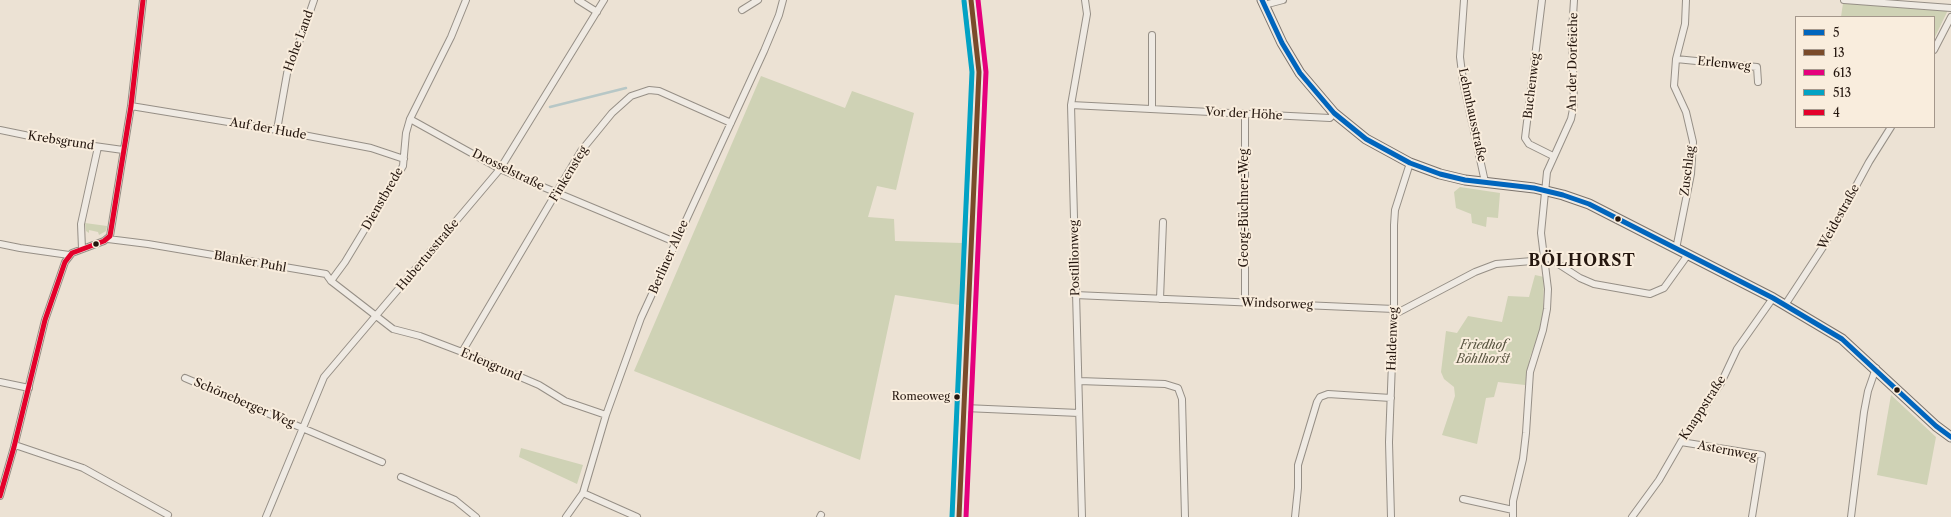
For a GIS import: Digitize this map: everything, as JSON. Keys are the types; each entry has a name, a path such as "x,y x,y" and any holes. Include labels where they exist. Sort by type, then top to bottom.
{"main road":[{"path":"960,517 979,72 971,0"}],"street":[{"path":"0,244 69,255 108,239 122,150 131,106 143,0 139,0"},
{"name":"Hohe Land","path":"277,130 288,68 302,35 314,0"},
{"name":"Dienstbrede","path":"331,281 345,262 403,166 406,133 410,119 451,37 466,0"},
{"path":"578,0 597,12"},
{"name":"Hubertusstraße","path":"266,515 324,377 500,169 604,0"},
{"path":"742,10 758,0"},
{"name":"Berliner Allee","path":"566,517 583,493 606,415 641,318 764,51 779,15 783,0"},
{"name":"Postillionweg","path":"1082,517 1071,104 1087,14 1085,0"},
{"path":"1283,0 1263,2 1282,43 1300,73 1334,113 1366,139 1410,163 1440,174 1544,190 1589,204 1687,256 1773,298 1842,339 1876,368 1936,426 1951,437"},
{"name":"Lehmhausstraße","path":"1464,0 1460,36 1462,73 1485,182"},
{"name":"Buchenweg","path":"1542,0 1525,138 1529,144 1553,156"},
{"name":"An der Dorfeiche","path":"1513,514 1526,434 1530,372 1543,330 1547,309 1548,289 1541,233 1544,190 1547,172 1571,119 1574,104 1572,32 1574,0"},
{"name":"Zuschlag","path":"1676,249 1691,174 1692,142 1686,112 1674,86 1676,59 1685,24 1686,0"},
{"path":"1844,0 1951,8"},
{"path":"1935,48 1951,17"},
{"path":"1152,35 1152,108"},
{"name":"Erlenweg","path":"1676,59 1757,67 1758,82"},
{"name":"Finkensteg","path":"462,352 581,151 596,131 626,100 640,92 649,90 659,92 731,122"},
{"name":"Vor der Höhe","path":"1071,104 1330,118 1334,113"},
{"name":"Auf der Hude","path":"131,106 277,130 371,148 404,159"},
{"name":"Georg-Büchner-Weg","path":"1245,114 1245,302"},
{"name":"Drosselstraße","path":"410,119 500,169 675,242"},
{"name":"Weidestraße","path":"1785,305 1823,247 1869,162 1891,128"},
{"name":"Krebsgrund","path":"0,130 122,150"},
{"path":"82,249 81,224 98,147"},
{"name":"Haldenweg","path":"1391,517 1389,442 1394,311 1395,210 1410,163"},
{"path":"1160,299 1163,222"},
{"name":"Blanker Puhl","path":"108,239 148,244 326,274 331,281 377,316"},
{"path":"0,496 29,388 45,320 65,262 69,255"},
{"path":"1544,258 1549,258 1580,278 1594,284 1650,294 1664,288 1687,256"},
{"name":"Windsorweg","path":"1075,296 1245,302 1399,312 1468,275 1496,264 1544,258"},
{"name":"Knappstraße","path":"1632,517 1659,480 1681,442 1721,383 1737,349 1773,298"},
{"name":"Erlengrund","path":"377,316 393,329 420,336 462,352 539,385 565,402 606,415"},
{"path":"1851,517 1864,412 1868,391 1876,368"},
{"name":"Schöneberger Weg","path":"185,378 382,462"},
{"path":"1079,381 1165,384 1178,388 1182,399 1185,517"},
{"path":"0,382 29,388"},
{"path":"1295,517 1298,465 1317,402 1320,397 1328,394 1391,398"},
{"path":"964,408 1079,412"},
{"name":"Asternweg","path":"1681,442 1762,455 1752,517"},
{"path":"14,445 83,468 168,515"},
{"path":"401,477 454,500 476,517"},
{"path":"583,493 637,517"},
{"path":"1463,499 1513,514"},
{"path":"266,515 274,517"}],"green space":[{"path":"1843,3 1948,10 1935,37 1935,16 1841,16"},
{"path":"761,76 845,108 852,91 914,113 896,190 877,186 868,217 894,219 895,241 962,243 959,305 895,295 860,460 634,371"},
{"path":"1460,187 1500,193 1498,218 1487,217 1486,227 1472,223 1471,214 1456,208 1454,192"},
{"path":"85,223 107,226 106,231 99,235 98,232 89,230 89,233 86,231"},
{"name":"Friedhof Böhlhorst","path":"1535,275 1544,277 1543,313 1540,331 1530,357 1525,385 1498,382 1494,397 1486,398 1477,444 1442,435 1455,396 1454,387 1444,379 1441,372 1446,331 1457,333 1468,316 1502,322 1508,296 1529,297"},
{"path":"1891,395 1936,437 1927,485 1877,475"},
{"path":"521,448 583,465 577,484 519,457"}],"waterway":[{"path":"550,107 626,88"}],"transit line":[{"name":"4","path":"0,496 14,447 45,320 65,262 72,253 104,241 110,236 131,106 143,0"},
{"name":"13","path":"959,517 979,72 971,0"},
{"name":"613","path":"966,517 986,72 978,0"},
{"name":"5","path":"1262,0 1282,43 1300,73 1334,113 1366,139 1410,163 1440,174 1465,180 1534,188 1563,195 1589,204 1773,298 1842,339 1936,426 1951,437"},
{"name":"513","path":"952,517 972,72 964,1"}],"place":[{"name":"Romeoweg","path":"957,397"}],"district":[{"name":"BÖLHORST","path":"1582,261"}]}
